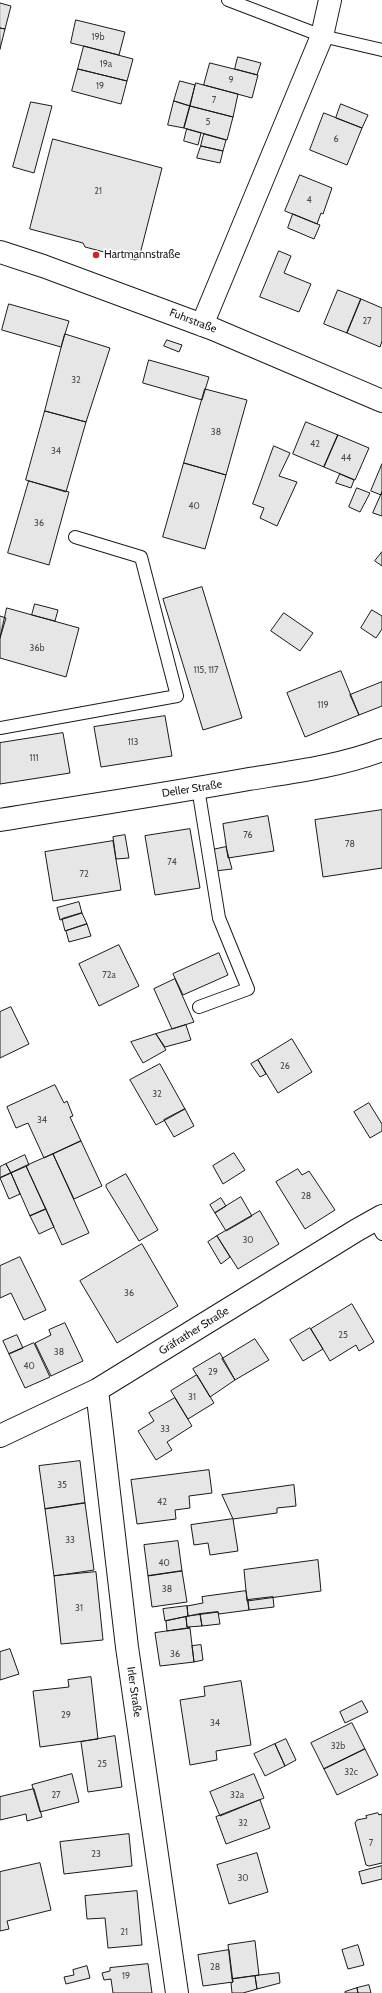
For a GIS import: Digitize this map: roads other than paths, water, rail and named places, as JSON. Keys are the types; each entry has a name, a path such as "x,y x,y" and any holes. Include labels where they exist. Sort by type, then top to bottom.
{"street":[{"path":"202,325 322,36 330,0"},
{"name":"Fuhrstraße","path":"0,252 44,266 202,325 382,401"},
{"name":"Deller Straße","path":"0,820 198,788 338,763 382,750"},
{"name":"Gräfrather Straße","path":"0,1436 97,1390 357,1230 380,1224"},
{"name":"Irler Straße","path":"97,1390 127,1647 177,1993"}],"lane":[{"path":"228,0 322,36 382,50"},
{"path":"0,728 177,696 141,556 75,537"},
{"path":"198,788 219,918 248,989 199,1007"}],"place":[{"name":"Hartmannstraße","path":"96,255"}]}
